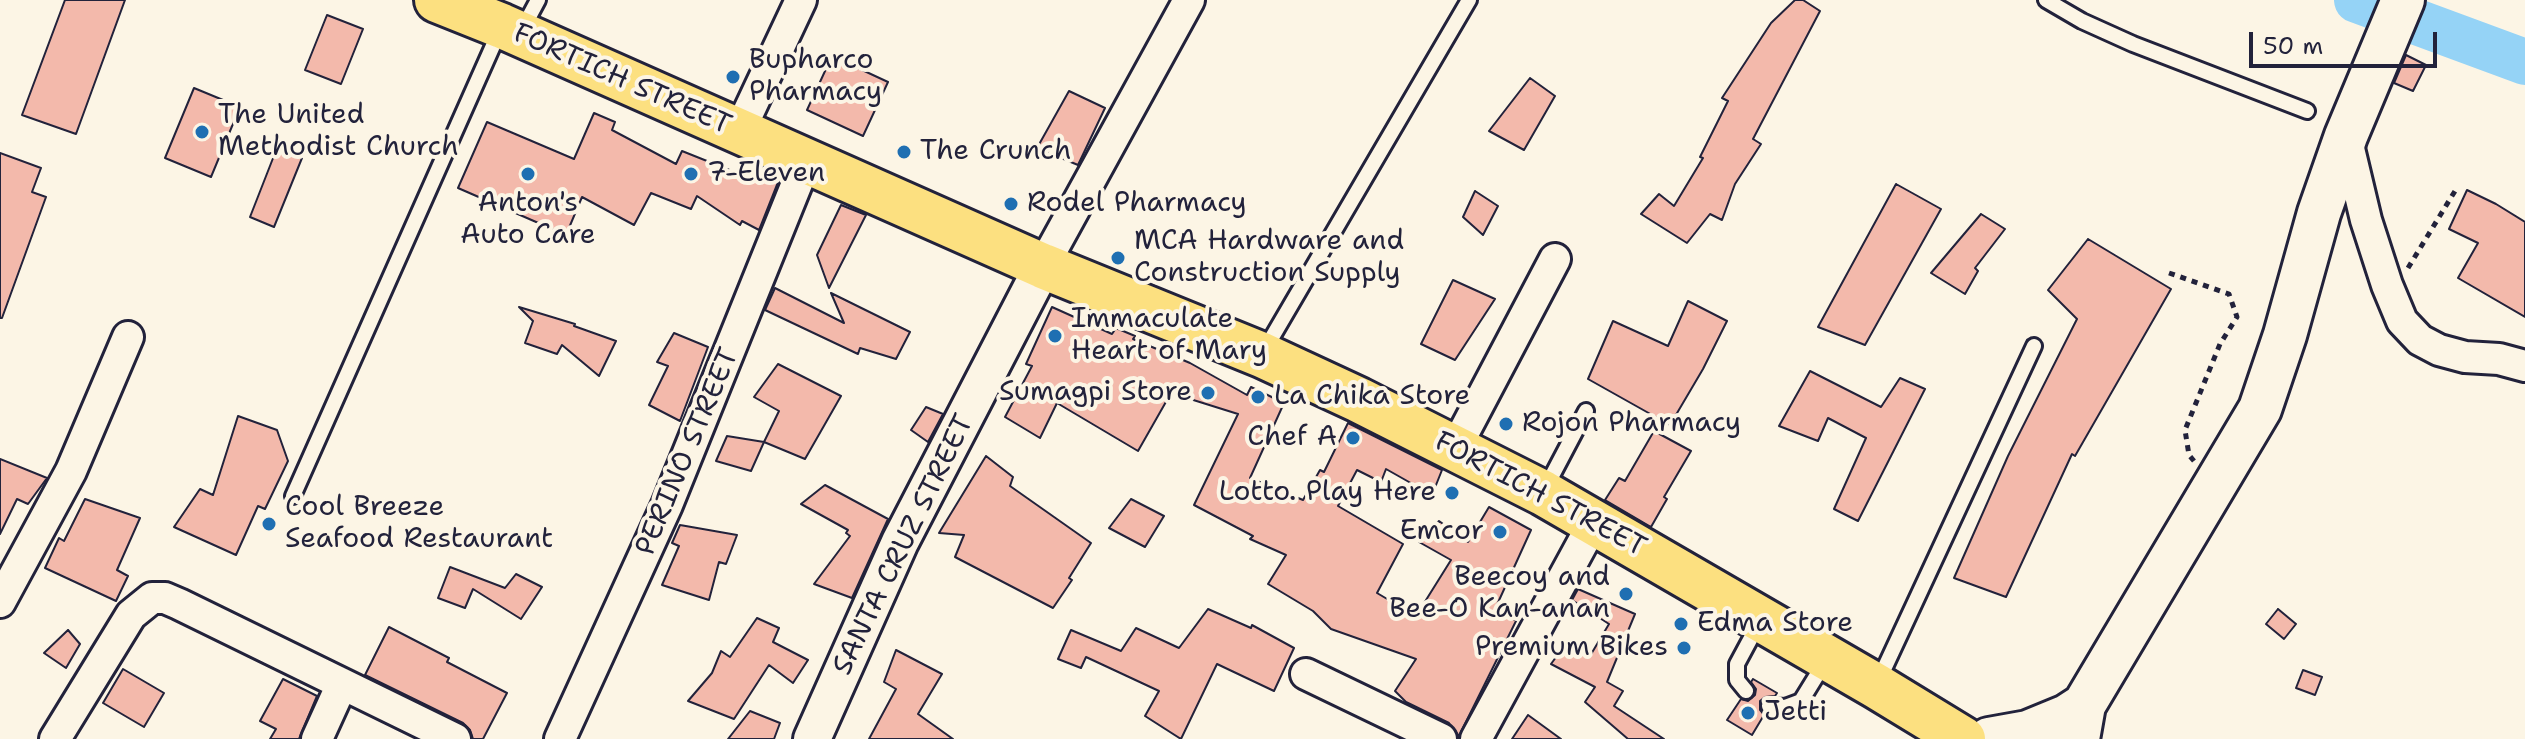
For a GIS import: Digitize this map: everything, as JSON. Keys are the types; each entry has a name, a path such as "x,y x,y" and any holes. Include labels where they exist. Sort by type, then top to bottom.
{"highway":[{"name":"FORTICH STREET","path":"437,0 520,20 739,132 1043,266 1262,355 1456,447 1594,522 1876,686 1921,721 1963,739"}],"main road":[{"path":"1989,739 2047,725 2081,722 2260,409 2285,335 2319,213 2403,0"}],"street":[{"path":"739,132 801,0"},
{"path":"1043,266 1189,0"},
{"path":"2354,119 2366,220 2402,321 2420,340 2439,350 2525,366"},
{"name":"PERINO STREET","path":"560,739 667,505 806,161"},
{"path":"1456,447 1555,259"},
{"name":"SANTA CRUZ STREET","path":"812,739 900,542 1043,266"},
{"path":"0,602 71,471 128,337"},
{"path":"1476,739 1594,522"},
{"path":"55,739 131,615 152,598 165,598 179,604 455,739"},
{"path":"1306,674 1441,739"},
{"path":"317,739 342,684"}],"lane":[{"path":"1262,355 1469,0"},
{"path":"2046,0 2082,21 2133,44 2307,111"},
{"path":"293,496 520,20"},
{"path":"1876,686 2034,346"},
{"path":"1543,493 1586,411"},
{"path":"1746,691 1737,680 1737,664 1761,619"},
{"path":"1769,706 1785,707 1801,701 1828,658"}],"path":[{"path":"2387,285 2399,282 2455,191"},
{"path":"2169,273 2229,294 2237,317 2220,344 2185,430 2189,455 2215,486"}],"building":[{"path":"65,0 125,0 76,134 22,115"},
{"path":"1795,0 1803,0 1820,11 1753,139 1761,144 1735,184 1722,220 1710,214 1687,243 1641,214 1659,194 1674,206 1703,158 1700,157 1728,101 1722,98 1771,23"},
{"path":"327,15 363,29 341,84 305,70"},
{"path":"2406,55 2426,65 2413,91 2394,83"},
{"path":"832,56 888,82 863,136 807,110"},
{"path":"1530,78 1555,96 1524,150 1489,131"},
{"name":"The United Methodist Church","path":"194,88 240,107 211,177 165,158"},
{"path":"1069,91 1105,108 1078,165 1037,148"},
{"path":"594,113 615,122 612,130 676,164 682,151 737,173 742,164 765,172 778,182 759,230 742,221 740,225 697,196 691,209 651,193 634,225 582,197 566,235 458,188 487,122 574,159"},
{"path":"277,148 302,158 274,227 250,217"},
{"path":"0,153 41,168 32,192 46,197 2,318 0,318"},
{"path":"1896,184 1941,209 1865,345 1818,327"},
{"path":"2467,190 2525,222 2525,317 2458,278 2478,243 2449,229"},
{"path":"1475,191 1498,206 1483,235 1463,217"},
{"path":"841,205 866,215 829,288 817,255"},
{"path":"1981,214 2005,229 1975,268 1978,271 1965,294 1931,273"},
{"path":"2088,239 2171,289 2075,456 2072,454 2006,597 1954,578 2008,456 2077,319 2048,290"},
{"path":"1453,280 1495,299 1455,360 1421,344"},
{"path":"775,288 844,323 831,293 910,332 896,359 860,348 858,354 765,310"},
{"path":"1688,301 1727,321 1670,425 1588,379 1613,321 1668,346"},
{"path":"519,307 575,324 616,341 599,376 562,345 557,354 525,343 533,321"},
{"path":"1052,307 1112,334 1116,328 1135,336 1133,339 1190,363 1247,395 1251,387 1284,403 1250,478 1303,500 1320,470 1324,472 1348,423 1442,470 1432,495 1386,469 1381,482 1357,470 1338,506 1403,544 1377,593 1416,616 1451,560 1419,542 1439,521 1468,542 1489,507 1531,530 1496,607 1516,621 1459,736 1449,723 1406,702 1395,691 1416,659 1331,629 1313,611 1268,584 1286,555 1250,539 1253,536 1194,505 1238,414 1171,393 1138,451 1057,403 1040,438 1005,417 1032,366 1026,364"},
{"path":"674,333 708,347 680,421 649,405 668,366 657,362"},
{"path":"778,364 841,396 805,459 764,442 779,411 754,397"},
{"path":"1810,371 1881,407 1900,378 1925,389 1858,521 1834,509 1866,438 1828,418 1818,441 1779,426"},
{"path":"926,407 943,414 928,442 911,430"},
{"path":"238,416 277,430 288,461 265,509 258,506 236,555 174,527 200,489 213,495"},
{"path":"1654,431 1691,451 1664,497 1667,499 1651,527 1605,500 1619,478 1625,481"},
{"path":"727,436 764,442 751,471 716,461"},
{"path":"986,456 1013,477 1010,486 1091,543 1053,608 955,557 964,535 939,533"},
{"path":"0,459 47,478 28,504 17,499 0,534"},
{"path":"825,485 888,519 852,598 814,584 850,536 846,533 848,530 801,504"},
{"path":"85,499 140,518 117,570 128,576 116,601 45,568 59,538 64,541"},
{"path":"1131,499 1164,516 1145,547 1109,528"},
{"path":"680,525 737,535 726,564 719,562 709,600 662,585 679,546 672,543"},
{"path":"450,567 505,588 516,574 542,587 521,619 473,589 465,608 438,598"},
{"path":"1578,589 1635,614 1607,682 1623,691 1614,706 1664,739 1628,739 1585,702 1595,687 1551,664 1567,642 1590,656 1609,624 1572,600"},
{"path":"1208,609 1251,628 1252,625 1294,648 1274,691 1217,664 1181,739 1145,716 1159,691 1086,657 1081,668 1058,659 1071,630 1121,651 1136,628 1179,648"},
{"path":"2278,609 2296,624 2284,639 2266,624"},
{"path":"757,618 779,628 773,642 808,660 793,683 769,665 734,719 688,701 712,673 721,651 730,657"},
{"path":"389,627 507,693 483,739 473,739 463,723 365,675"},
{"path":"68,630 80,644 66,668 44,653"},
{"path":"896,650 942,674 918,714 953,739 869,739 896,689 884,682"},
{"path":"123,669 164,693 144,727 103,703"},
{"path":"2303,670 2322,677 2315,695 2296,688"},
{"path":"283,679 317,696 299,739 270,739 276,729 260,721"},
{"name":"Jetti","path":"1753,679 1777,693 1760,701 1760,710 1764,715 1752,735 1727,720 1741,699 1748,701 1755,695"},
{"path":"750,711 780,723 774,739 728,739"},
{"path":"1528,715 1561,739 1512,739"}],"waterway":[{"path":"2357,0 2525,62"}],"place":[{"name":"Bupharco Pharmacy","path":"733,77"},
{"name":"The United Methodist Church","path":"202,132"},
{"name":"The Crunch","path":"904,152"},
{"name":"Anton's Auto Care","path":"528,174"},
{"name":"7-Eleven","path":"691,174"},
{"name":"Rodel Pharmacy","path":"1011,204"},
{"name":"MCA Hardware and Construction Supply","path":"1118,258"},
{"name":"Immaculate Heart of Mary","path":"1055,336"},
{"name":"Sumagpi Store","path":"1208,393"},
{"name":"La Chika Store","path":"1258,397"},
{"name":"Rojon Pharmacy","path":"1506,424"},
{"name":"Chef A","path":"1353,438"},
{"name":"Lotto. Play Here","path":"1452,493"},
{"name":"Cool Breeze Seafood Restaurant","path":"269,524"},
{"name":"Emcor","path":"1500,532"},
{"name":"Beecoy and Bee-O Kan-anan","path":"1626,594"},
{"name":"Edma Store","path":"1681,624"},
{"name":"Premium Bikes","path":"1684,648"},
{"name":"Jetti","path":"1748,713"}]}
